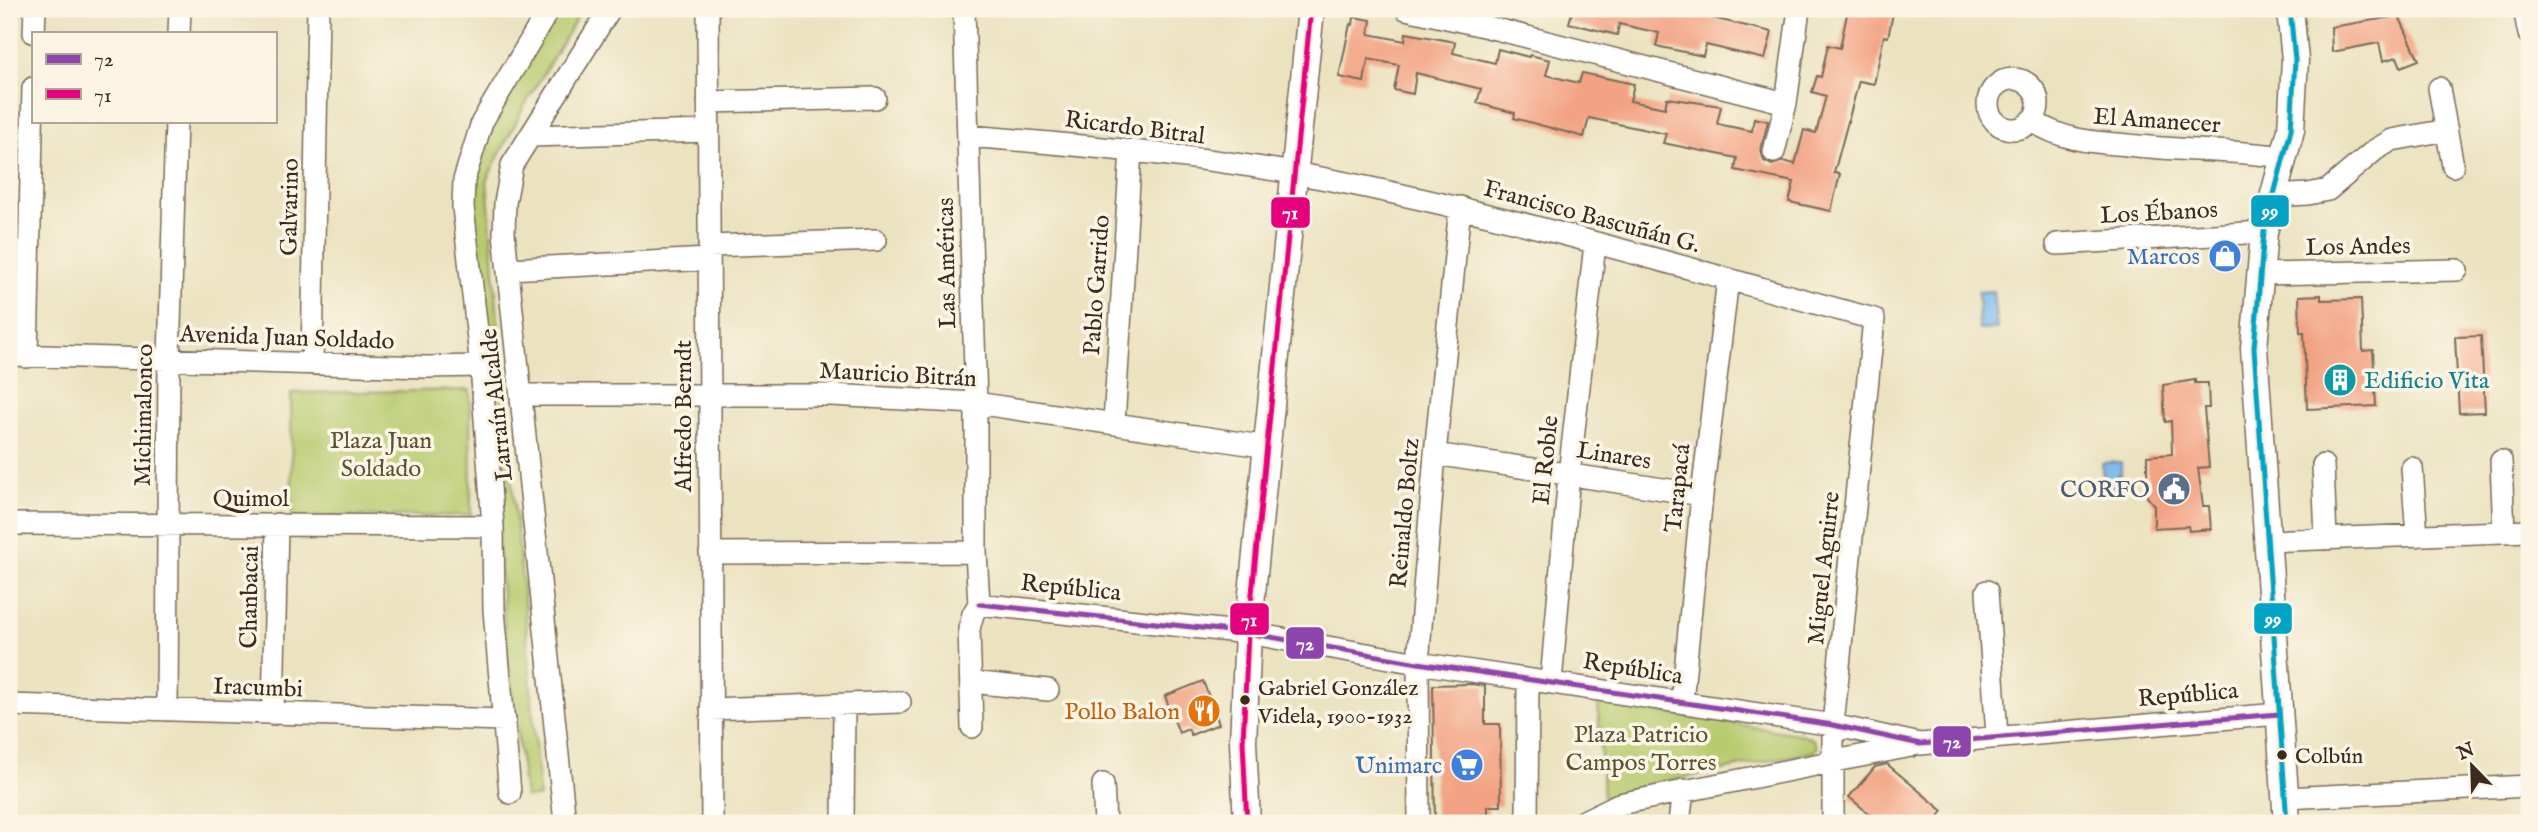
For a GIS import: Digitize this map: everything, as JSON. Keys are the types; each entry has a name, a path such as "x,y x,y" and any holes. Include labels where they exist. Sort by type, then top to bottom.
{"main road":[{"path":"1247,823 1243,742 1248,633 1311,9"},
{"path":"2286,810 2254,348 2264,232 2291,130 2295,60 2290,9"}],"street":[{"path":"34,32 35,9"},
{"path":"179,32 180,9"},
{"name":"Galvarino","path":"312,364 318,9"},
{"name":"Larraín Alcalde","path":"510,793 494,610 494,526 481,366 463,207 464,180 482,122 549,9"},
{"name":"Larraín Alcalde","path":"565,823 504,233 512,165 610,9"},
{"name":"Alfredo Berndt","path":"708,9 712,823"},
{"name":"Las Américas","path":"964,9 970,136 979,604 969,629 972,727"},
{"path":"1406,9 1488,18 1786,103"},
{"path":"1774,152 1786,103 1799,9"},
{"path":"2524,9 2529,34"},
{"path":"2439,88 2453,166"},
{"path":"708,102 875,98"},
{"path":"18,356 32,107"},
{"name":"El Amanecer","path":"2031,120 2046,130 2073,140 2284,157"},
{"name":"Michimalonco","path":"167,710 169,359 176,122"},
{"path":"530,136 708,131"},
{"path":"2273,196 2328,190 2375,150 2392,140 2447,131"},
{"name":"Ricardo Bitral","path":"970,136 1131,150 1294,174"},
{"name":"Pablo Garrido","path":"1114,423 1131,150"},
{"name":"Francisco Bascuñán G.","path":"1294,174 1460,207 1874,319"},
{"name":"Reinaldo Boltz","path":"1419,823 1418,663 1435,454 1460,207"},
{"name":"Los Ébanos","path":"2057,244 2264,232"},
{"path":"508,269 876,240"},
{"name":"El Roble","path":"1551,682 1569,475 1595,244"},
{"name":"Los Andes","path":"2260,274 2457,270"},
{"name":"Tarapacá","path":"1682,702 1702,495 1728,279"},
{"name":"Miguel Aguirre","path":"1833,823 1833,725 1874,319"},
{"name":"Avenida Juan Soldado","path":"18,356 481,366"},
{"name":"Mauricio Bitrán","path":"522,395 831,395 976,403 1268,447"},
{"name":"Linares","path":"1435,454 1702,495"},
{"path":"2501,461 2504,532"},
{"path":"2323,465 2326,539"},
{"path":"2412,468 2417,536"},
{"name":"Quimol","path":"9,524 494,526"},
{"name":"Chanbacai","path":"272,713 277,524"},
{"path":"2267,541 2529,531"},
{"path":"710,553 976,552"},
{"path":"1987,591 1997,736"},
{"name":"República","path":"979,604 1248,633 1418,663 1833,725 1920,744 2279,714"},
{"path":"1527,823 1528,680"},
{"path":"971,682 1048,690"},
{"path":"711,709 900,702"},
{"path":"842,823 844,704"},
{"name":"Iracumbi","path":"9,705 505,720"},
{"path":"1580,823 1619,804 1920,744"},
{"path":"1103,784 1105,823"},
{"path":"2286,810 2529,786"},
{"path":"1679,823 1683,790"}],"green space":[{"path":"560,9 582,9 522,110 487,179 539,797 525,797 505,634 473,207 476,168 493,118"},
{"name":"Plaza Juan Soldado","path":"470,390 471,515 292,517 291,393"},
{"name":"Plaza Patricio Campos Torres","path":"1598,702 1804,735 1814,740 1817,748 1813,752 1672,780 1603,798"}],"water":[{"path":"1993,291 1997,329 1979,330 1978,292"},
{"path":"2121,462 2121,474 2117,475 2118,493 2104,493 2102,463"}],"building":[{"path":"1573,9 1674,9 1772,32 1765,59 1706,45 1703,56 1656,46 1659,33 1619,24 1617,35 1569,23"},
{"path":"1848,9 1894,9 1888,37 1884,36 1874,84 1859,81 1834,173 1840,174 1831,211 1789,202 1794,182 1735,170 1737,158 1663,143 1666,134 1589,118 1584,137 1514,118 1515,113 1477,103 1481,89 1416,73 1413,94 1394,90 1399,65 1368,59 1364,82 1339,77 1350,24 1353,25 1354,17 1371,20 1369,34 1405,41 1406,33 1455,42 1453,53 1495,63 1498,49 1529,57 1530,55 1550,60 1546,75 1579,83 1582,73 1634,84 1630,101 1665,108 1667,98 1721,106 1717,124 1752,131 1754,118 1768,121 1761,150 1764,161 1772,165 1783,161 1795,164 1804,130 1816,133 1826,96 1812,92 1817,76 1821,77 1828,45 1840,48"},
{"path":"2399,16 2419,60 2401,67 2397,57 2383,61 2379,43 2332,52 2331,27"},
{"path":"2321,295 2321,300 2361,299 2363,351 2373,350 2376,406 2307,409 2304,332 2300,332 2299,296"},
{"path":"2481,336 2485,412 2459,413 2455,337"},
{"path":"2195,380 2195,383 2208,383 2209,408 2204,408 2209,467 2198,468 2203,506 2209,506 2211,529 2189,531 2188,526 2154,528 2154,505 2147,497 2147,456 2172,454 2171,421 2165,422 2163,385"},
{"path":"1203,681 1219,724 1191,735 1188,729 1179,733 1165,696"},
{"name":"Unimarc","path":"1433,685 1485,686 1485,724 1500,724 1501,806 1488,806 1488,823 1435,823"},
{"path":"1887,764 1943,811 1934,823 1880,823 1849,797 1875,767"}],"transit line":[{"name":"71","path":"1247,823 1243,742 1248,633 1311,9"},
{"name":"99","path":"2287,823 2254,348 2264,232 2291,130 2295,60 2290,9"},
{"name":"72","path":"979,604 1248,633 1418,663 1833,725 1920,744 2279,714"}],"place":[{"name":"Marcos","path":"2225,256"},
{"name":"Edificio Vita","path":"2340,380"},
{"name":"CORFO","path":"2174,489"},
{"name":"Gabriel González Videla, 1900-1932","path":"1245,700"},
{"name":"Pollo Balon","path":"1204,711"},
{"name":"Colbún","path":"2282,755"},
{"name":"Unimarc","path":"1467,765"}]}
